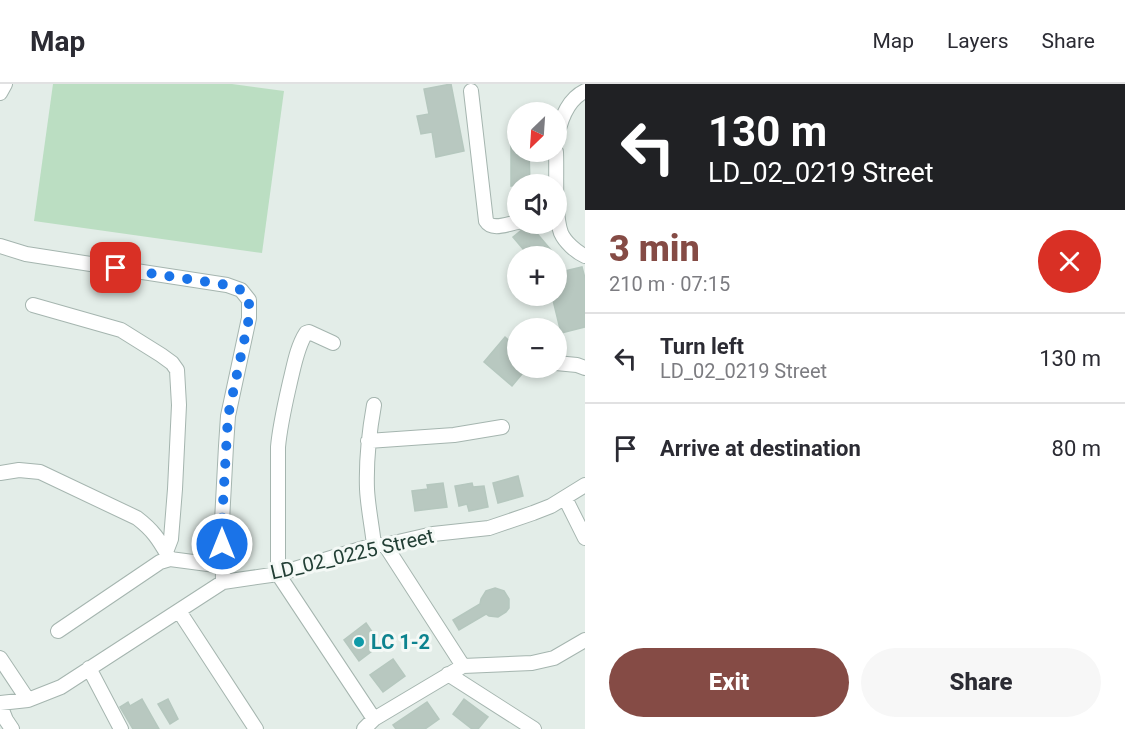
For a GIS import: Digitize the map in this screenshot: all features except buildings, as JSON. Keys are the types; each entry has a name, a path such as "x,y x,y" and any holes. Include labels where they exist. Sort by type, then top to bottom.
{"street":[{"path":"0,93 5,84"},
{"path":"471,91 486,221 493,227 507,224"},
{"path":"567,110 578,94 585,91"},
{"path":"562,234 570,245 585,256"},
{"path":"0,246 26,254 227,285 241,290 249,300 249,318 228,416 222,521 223,582"},
{"path":"33,304 121,330 161,354 177,369 179,405 176,489 168,556 58,631"},
{"path":"333,343 309,332 306,333 293,369 278,447 278,574 374,719"},
{"path":"567,364 585,368"},
{"path":"374,405 368,441 367,488 369,511 380,545 463,666"},
{"path":"368,441 454,435 502,428"},
{"path":"0,473 19,470 40,472 137,518 150,528 168,556"},
{"name":"LD_02_0225 Street","path":"12,729 0,704 28,700 61,687 223,582 278,574 380,545 433,534 489,528 552,506 585,485"},
{"path":"565,498 585,538"},
{"path":"168,556 223,566"},
{"path":"179,611 256,729"},
{"path":"364,729 374,719 463,666 532,663 554,658 585,640"},
{"path":"0,658 28,700"},
{"path":"89,668 121,729"},
{"path":"448,674 534,729"}],"green space":[{"path":"53,84 232,84 284,91 262,253 34,221"}],"place":[{"name":"LC 1-2","path":"359,642"}],"route":[{"path":"116,268 227,285 241,290 249,300 249,318 228,416 222,544"}]}
